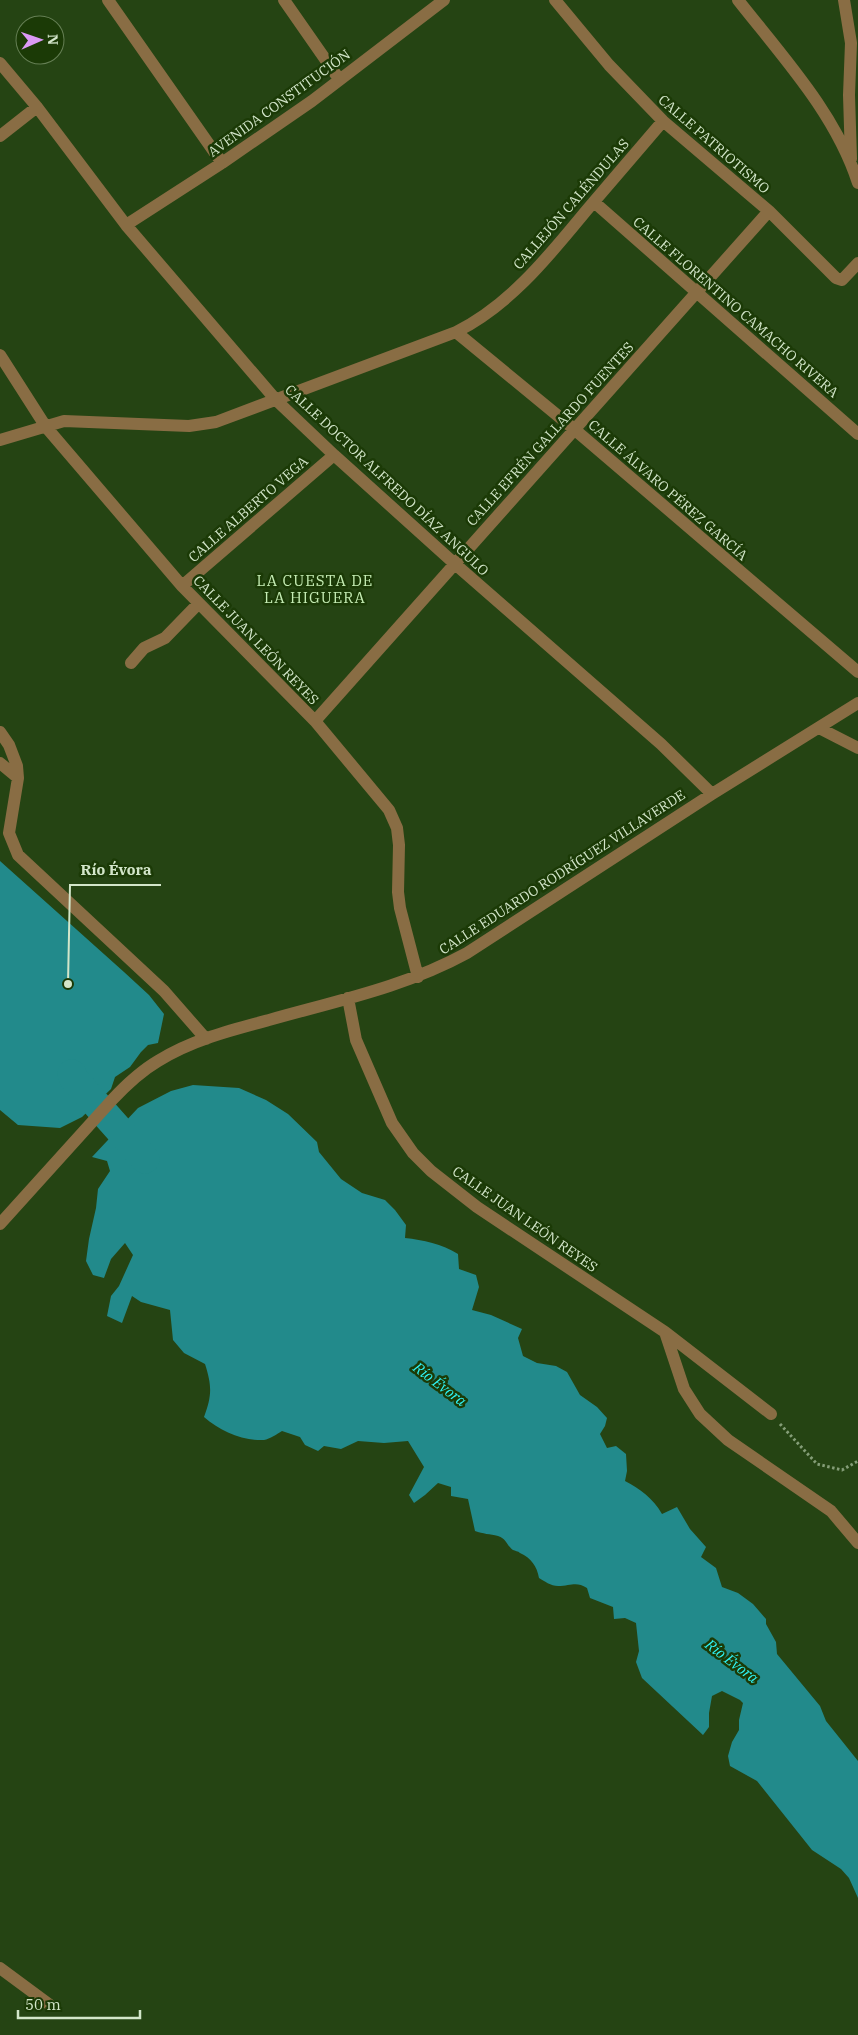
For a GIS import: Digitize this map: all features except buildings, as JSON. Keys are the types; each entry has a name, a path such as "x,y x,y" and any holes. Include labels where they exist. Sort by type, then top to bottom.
{"street":[{"path":"108,0 222,163"},
{"path":"284,0 339,79"},
{"name":"AVENIDA CONSTITUCIÓN","path":"126,225 222,163 339,79 444,0"},
{"name":"CALLE PATRIOTISMO","path":"555,0 609,65 663,121 769,211 836,278 841,280 858,264"},
{"path":"738,0 813,96 851,160 858,183"},
{"path":"844,0 851,43 851,160"},
{"name":"CALLE DOCTOR ALFREDO DÍAZ ANGULO","path":"0,63 37,107 126,225 276,400 455,564 661,744 712,794"},
{"path":"0,136 37,107"},
{"name":"CALLEJÓN CALÉNDULAS","path":"0,440 46,428 64,421 189,426 222,420 456,332 486,314 527,280 663,121"},
{"name":"CALLE FLORENTINO CAMACHO RIVERA","path":"594,202 858,434"},
{"name":"CALLE EFRÉN GALLARDO FUENTES","path":"315,721 769,211"},
{"name":"CALLE ÁLVARO PÉREZ GARCÍA","path":"456,332 574,429 858,672"},
{"name":"CALLE JUAN LEÓN REYES","path":"0,355 46,428 198,604 315,721 394,819 399,845 398,892 400,908 418,977"},
{"name":"CALLE ALBERTO VEGA","path":"182,586 334,455"},
{"path":"131,663 144,648 165,638 198,604"},
{"name":"CALLE EDUARDO RODRÍGUEZ VILLAVERDE","path":"0,1224 130,1081 157,1061 206,1039 418,977 467,953 712,794 858,703"},
{"path":"820,728 858,748"},
{"path":"0,732 15,756 18,778 9,833 18,856 164,991 206,1039"},
{"path":"0,763 18,778"},
{"name":"CALLE JUAN LEÓN REYES","path":"348,998 356,1040 376,1090 392,1123 413,1153 431,1171 477,1207 665,1332 771,1414"},
{"path":"665,1332 684,1389 700,1414 728,1440 831,1511 858,1543"},
{"path":"0,1968 50,2005"}],"path":[{"path":"771,1414 817,1464 842,1470 858,1461"}],"water":[{"path":"0,861 149,995 164,1014 158,1043 148,1045 130,1067 115,1077 111,1089 82,1117 60,1128 18,1125 0,1110"},
{"name":"Río Évora","path":"193,1085 239,1088 266,1100 288,1114 317,1142 319,1152 341,1179 362,1193 385,1200 395,1210 406,1225 405,1238 432,1243 458,1254 459,1269 476,1275 479,1287 472,1310 491,1315 522,1329 518,1338 523,1356 537,1363 556,1366 567,1372 580,1395 597,1407 607,1418 600,1434 607,1448 616,1446 626,1454 627,1471 625,1481 636,1487 655,1503 662,1514 677,1507 690,1529 706,1547 701,1557 716,1568 722,1587 738,1593 753,1604 766,1619 766,1624 776,1642 777,1654 820,1706 826,1721 858,1761 858,1898 849,1878 841,1869 812,1850 757,1781 730,1766 728,1756 732,1742 739,1730 743,1703 722,1691 712,1696 709,1727 703,1735 642,1678 636,1662 639,1651 636,1623 625,1618 614,1619 613,1607 590,1598 587,1588 583,1586 576,1584 555,1586 545,1582 539,1578 535,1566 530,1560 513,1550 503,1539 498,1536 475,1531 468,1499 451,1496 451,1487 438,1483 414,1503 409,1495 424,1467 408,1441 384,1443 358,1441 341,1449 324,1446 318,1451 305,1445 300,1437 282,1431 264,1440 248,1439 232,1434 217,1427 204,1417 209,1403 210,1391 205,1364 184,1353 173,1340 170,1310 141,1302 132,1296 122,1323 107,1316 111,1296 119,1286 133,1255 125,1243 111,1259 104,1278 93,1275 86,1261 98,1189 110,1171 107,1161 92,1157 138,1108 171,1091"}],"waterway":[{"name":"Río Évora","path":"72,1074 74,1079 145,1159"}],"place":[{"name":"Río Évora","path":"68,984"}],"district":[{"name":"LA CUESTA DE LA HIGUERA","path":"315,588"}]}
